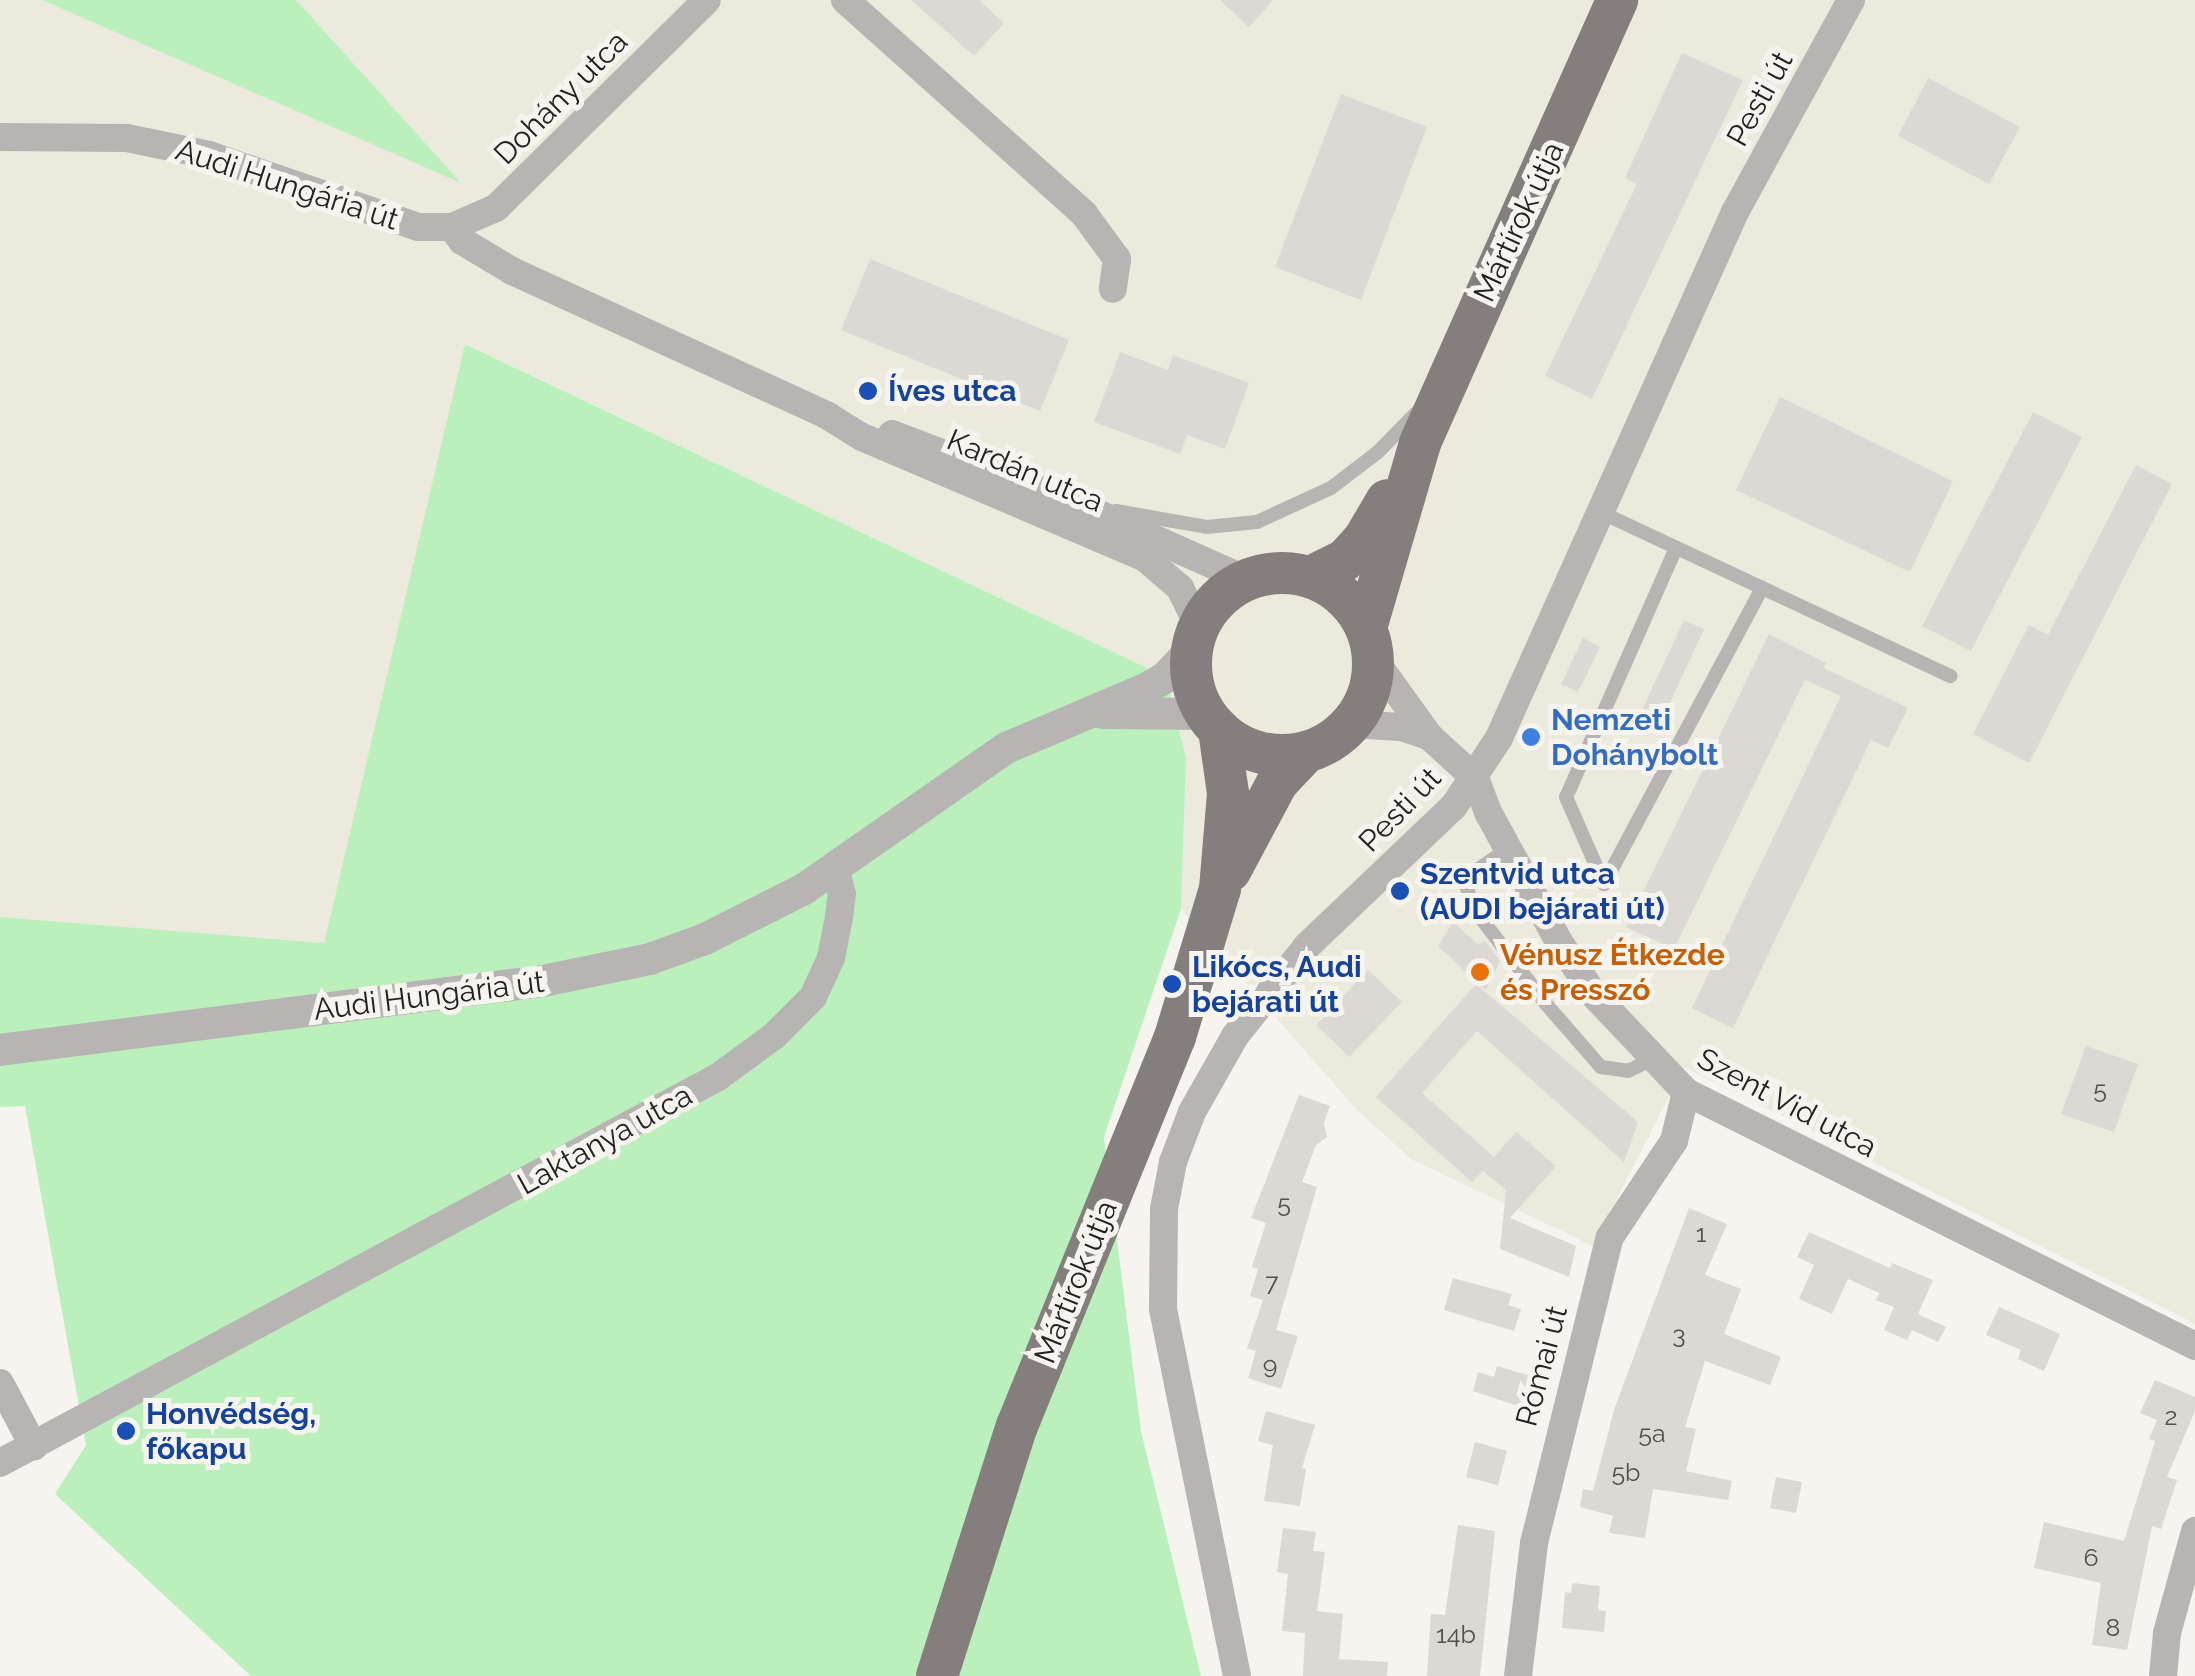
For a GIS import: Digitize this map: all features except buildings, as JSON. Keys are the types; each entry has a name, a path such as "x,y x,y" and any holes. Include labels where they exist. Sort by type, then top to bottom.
{"main road":[{"name":"Mártírok útja","path":"1310,577 1345,560 1364,539 1420,443 1617,0"},
{"name":"Mártírok útja","path":"937,1676 1017,1426 1163,1067 1220,889 1277,784 1306,752 1338,736 1364,704 1370,643 1420,443"},
{"path":"1195,638 1227,591 1247,580 1278,573 1310,577 1338,592 1370,643"},
{"name":"Mártírok útja","path":"1195,638 1192,676 1212,722 1228,793 1220,889"},
{"path":"1212,722 1234,741 1268,754 1306,752"}],"street":[{"name":"Dohány utca","path":"452,227 496,208 707,0"},
{"path":"844,0 1084,214 1116,259 1112,289"},
{"name":"Pesti út","path":"1237,1676 1163,1308 1164,1209 1173,1162 1192,1112 1235,1036 1306,946 1431,828 1475,778 1500,738 1735,212 1851,0"},
{"name":"Audi Hungária út","path":"0,137 126,138 209,155 418,227 452,227"},
{"path":"452,227 462,241 512,271 828,416"},
{"name":"Kardán utca","path":"828,416 928,444 1247,580"},
{"name":"Kardán utca","path":"828,416 862,437 1144,557 1180,588 1195,638"},
{"path":"836,868 992,756 1043,729 1166,677 1195,638"},
{"path":"1370,643 1429,736 1475,778"},
{"path":"1088,713 1212,722"},
{"path":"1351,724 1401,727 1429,736"},
{"name":"Szent Vid utca","path":"1475,778 1559,942 1595,996 1686,1092 2195,1346"},
{"name":"Audi Hungária út","path":"0,1050 591,974 706,940 836,868"},
{"name":"Laktanya utca","path":"0,1464 718,1077 774,1036 812,998 831,958 842,894 836,868"},
{"name":"Római út","path":"1518,1676 1534,1543 1610,1237 1674,1141 1686,1092"},
{"path":"0,1383 34,1447"},
{"path":"2163,1676 2167,1633 2195,1531"}],"lane":[{"path":"1079,506 1166,524 1207,528 1257,522 1331,488 1378,452 1448,380"},
{"path":"1599,512 1950,676"},
{"path":"1676,548 1566,797 1604,884 1762,588"},
{"path":"1510,848 1464,879 1474,908 1546,1004 1601,1066 1628,1072 1653,1060"}],"shaded area":[{"path":"0,0 2195,0 2195,1324 1684,1067 1593,1246 1411,1159 1358,1111 1181,909 1186,758 1166,677 466,344 324,943 0,917"}],"green space":[{"path":"42,0 296,0 461,183"},
{"path":"465,344 1166,677 1186,758 1181,909 1104,1137 1141,1431 1201,1676 251,1676 55,1494 86,1445 25,1106 0,1107 0,917 324,943"}],"place":[{"name":"Íves utca","path":"868,391"},
{"name":"Nemzeti Dohánybolt","path":"1531,737"},
{"name":"Szentvid utca (AUDI bejárati út)","path":"1400,891"},
{"name":"Vénusz Étkezde és Presszó","path":"1480,972"},
{"name":"Likócs, Audi bejárati út","path":"1172,984"},
{"name":"Honvédség, főkapu","path":"126,1431"}]}
